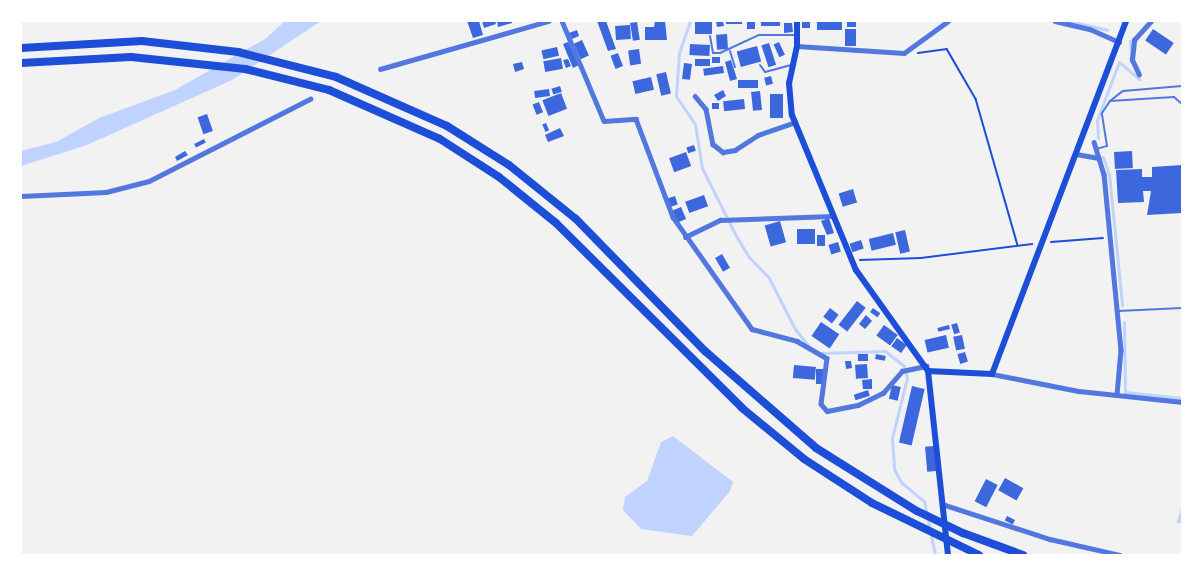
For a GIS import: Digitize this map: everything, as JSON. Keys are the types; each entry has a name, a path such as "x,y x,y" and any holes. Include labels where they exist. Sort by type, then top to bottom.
{"highway":[{"path":"21,48 107,40 208,47 304,67 412,108 509,165 576,219 705,351 783,422 845,468 917,511 963,534 1023,555"},
{"path":"21,63 99,57 187,60 297,81 405,122 499,177 606,270 772,434 835,481 918,528 979,555"}],"main road":[{"path":"797,21 797,46 789,103 795,122 852,261 873,297 927,368 948,555"},
{"path":"927,368 992,374 1126,21"}],"street":[{"path":"380,69 548,21"},
{"path":"562,21 604,121 636,119 664,201 685,237 752,329 797,341 827,358 822,404 827,411 858,405 883,393 902,371 927,368"},
{"path":"797,46 904,52 948,21"},
{"path":"1055,21 1090,29 1119,42"},
{"path":"1139,75 1132,60 1134,40 1150,21"},
{"path":"695,96 706,108 713,144 723,152 735,150 770,129 795,122"},
{"path":"21,196 106,192 149,181 310,99"},
{"path":"1094,142 1099,159 1118,311 1121,350 1117,395"},
{"path":"1076,154 1099,159"},
{"path":"685,237 720,220 832,216"},
{"path":"992,374 1117,395 1182,402"},
{"path":"942,504 1082,548 1119,555"},
{"path":"1080,555 1082,548"}],"lane":[{"path":"710,36 713,53 730,51 759,35 797,36"},
{"path":"730,51 735,67"},
{"path":"760,65 765,72 793,64"},
{"path":"1096,149 1107,146 1102,113 1110,100 1123,92 1182,86"},
{"path":"1110,100 1173,98 1182,104"},
{"path":"1118,311 1182,308"}],"path":[{"path":"916,53 947,49 976,99 1018,245"},
{"path":"852,261 921,258 1018,245 1110,238"}],"water":[{"path":"285,21 321,21 232,80 87,145 21,166 21,151 56,142 99,118 175,90 265,39"},
{"path":"673,436 733,482 730,491 692,536 641,529 623,510 625,497 647,481 661,442"}],"building":[{"path":"467,21 479,21 483,35 473,38"},
{"path":"482,21 495,21 496,24 484,28"},
{"path":"497,21 512,21 512,23 498,27"},
{"path":"597,21 606,21 616,49 608,51"},
{"path":"655,21 665,21 667,40 645,40 645,27 654,27"},
{"path":"695,21 712,21 712,34 695,34"},
{"path":"716,21 723,21 724,26 717,27"},
{"path":"726,21 742,21 742,24 726,24"},
{"path":"747,21 755,21 755,29 747,29"},
{"path":"761,21 780,21 780,26 761,26"},
{"path":"802,21 810,21 810,28 802,28"},
{"path":"817,21 842,21 842,30 817,30"},
{"path":"847,21 856,21 856,27 847,27"},
{"path":"637,22 640,40 633,41 630,23"},
{"path":"784,23 792,23 793,32 784,33"},
{"path":"630,25 631,39 616,40 615,26"},
{"path":"845,29 856,29 856,46 845,46"},
{"path":"1153,29 1174,43 1166,55 1145,41"},
{"path":"577,30 579,36 572,39 569,33"},
{"path":"727,34 728,49 717,50 716,35"},
{"path":"582,40 589,56 581,59 574,44"},
{"path":"568,42 579,65 573,68 563,44"},
{"path":"779,42 785,55 779,57 774,45"},
{"path":"769,43 776,65 768,67 761,45"},
{"path":"690,44 710,45 709,56 689,55"},
{"path":"757,46 761,61 741,67 737,51"},
{"path":"557,47 559,56 543,59 541,51"},
{"path":"639,49 641,64 630,65 628,51"},
{"path":"618,53 623,66 616,69 611,56"},
{"path":"712,57 720,57 720,63 712,63"},
{"path":"561,58 563,69 545,72 543,61"},
{"path":"568,59 571,66 566,68 563,60"},
{"path":"695,59 710,59 710,66 695,66"},
{"path":"731,60 737,79 730,81 725,62"},
{"path":"522,62 524,69 515,72 513,64"},
{"path":"684,63 692,64 690,80 682,79"},
{"path":"723,66 724,73 704,76 703,69"},
{"path":"666,72 671,93 661,96 656,74"},
{"path":"771,76 773,84 766,85 764,78"},
{"path":"651,77 654,90 635,94 632,81"},
{"path":"738,80 758,80 758,88 738,88"},
{"path":"560,86 562,92 553,94 551,89"},
{"path":"549,89 550,96 535,98 534,91"},
{"path":"723,90 726,96 718,101 714,95"},
{"path":"760,91 762,110 753,111 751,92"},
{"path":"561,93 567,109 548,116 542,100"},
{"path":"770,94 783,94 783,118 770,118"},
{"path":"744,99 745,109 724,111 723,101"},
{"path":"539,102 543,112 537,115 533,105"},
{"path":"712,103 719,103 719,109 712,109"},
{"path":"207,114 213,131 203,134 198,117"},
{"path":"546,123 549,130 545,132 542,125"},
{"path":"560,128 564,136 548,142 545,135"},
{"path":"204,139 206,143 196,148 194,144"},
{"path":"694,145 696,151 688,153 686,147"},
{"path":"185,151 188,155 177,161 175,157"},
{"path":"1132,151 1133,168 1115,169 1114,152"},
{"path":"686,152 691,166 674,172 669,158"},
{"path":"1182,165 1182,213 1147,215 1151,191 1143,191 1144,202 1118,203 1116,170 1142,169 1142,177 1152,177 1152,167"},
{"path":"853,189 857,202 843,207 839,193"},
{"path":"704,195 708,206 689,213 685,202"},
{"path":"675,196 678,205 669,207 666,199"},
{"path":"681,207 686,219 678,222 673,211"},
{"path":"829,218 834,233 827,235 821,221"},
{"path":"780,221 786,242 771,247 765,225"},
{"path":"797,229 815,229 815,244 797,244"},
{"path":"905,230 910,251 900,254 895,232"},
{"path":"893,233 896,245 872,251 869,239"},
{"path":"817,235 825,235 825,246 817,246"},
{"path":"861,240 864,249 852,252 850,244"},
{"path":"838,242 841,252 831,254 828,245"},
{"path":"722,254 730,268 723,272 715,258"},
{"path":"857,301 866,308 847,331 839,325"},
{"path":"830,308 839,315 832,323 823,317"},
{"path":"873,308 880,313 877,317 870,312"},
{"path":"866,315 872,321 865,329 859,324"},
{"path":"821,322 839,334 830,348 811,336"},
{"path":"957,323 960,333 954,334 951,325"},
{"path":"884,325 898,335 890,346 876,336"},
{"path":"949,325 950,329 938,332 937,328"},
{"path":"946,335 949,348 927,353 925,340"},
{"path":"962,335 965,349 956,351 953,337"},
{"path":"897,338 907,345 901,353 891,346"},
{"path":"965,352 968,362 960,364 957,354"},
{"path":"858,354 868,354 868,361 858,361"},
{"path":"876,354 886,356 885,361 875,359"},
{"path":"845,361 851,361 852,368 846,369"},
{"path":"867,364 868,378 856,379 855,365"},
{"path":"794,365 816,367 815,380 793,378"},
{"path":"816,369 823,369 823,384 816,384"},
{"path":"872,379 872,389 863,389 862,380"},
{"path":"892,385 901,387 898,401 889,399"},
{"path":"912,386 925,389 912,445 899,443"},
{"path":"868,390 870,396 856,400 854,395"},
{"path":"934,446 936,471 927,472 925,447"},
{"path":"1005,478 1023,488 1017,500 998,490"},
{"path":"986,479 998,485 986,507 975,501"},
{"path":"1007,516 1015,520 1013,525 1005,520"}],"waterway":[{"path":"690,21 679,53 676,96 695,124 702,168 735,234 749,257 769,278 795,329 808,345"},
{"path":"1069,21 1107,30"},
{"path":"1130,41 1132,63"},
{"path":"1098,138 1097,120 1119,62 1139,79 1137,75"},
{"path":"1103,157 1109,174 1122,305"},
{"path":"1124,322 1125,392 1182,398"},
{"path":"821,353 885,351 904,366 907,378 892,438 894,469 901,482 924,501 935,555"},
{"path":"1182,508 1178,521 1182,521"}]}
